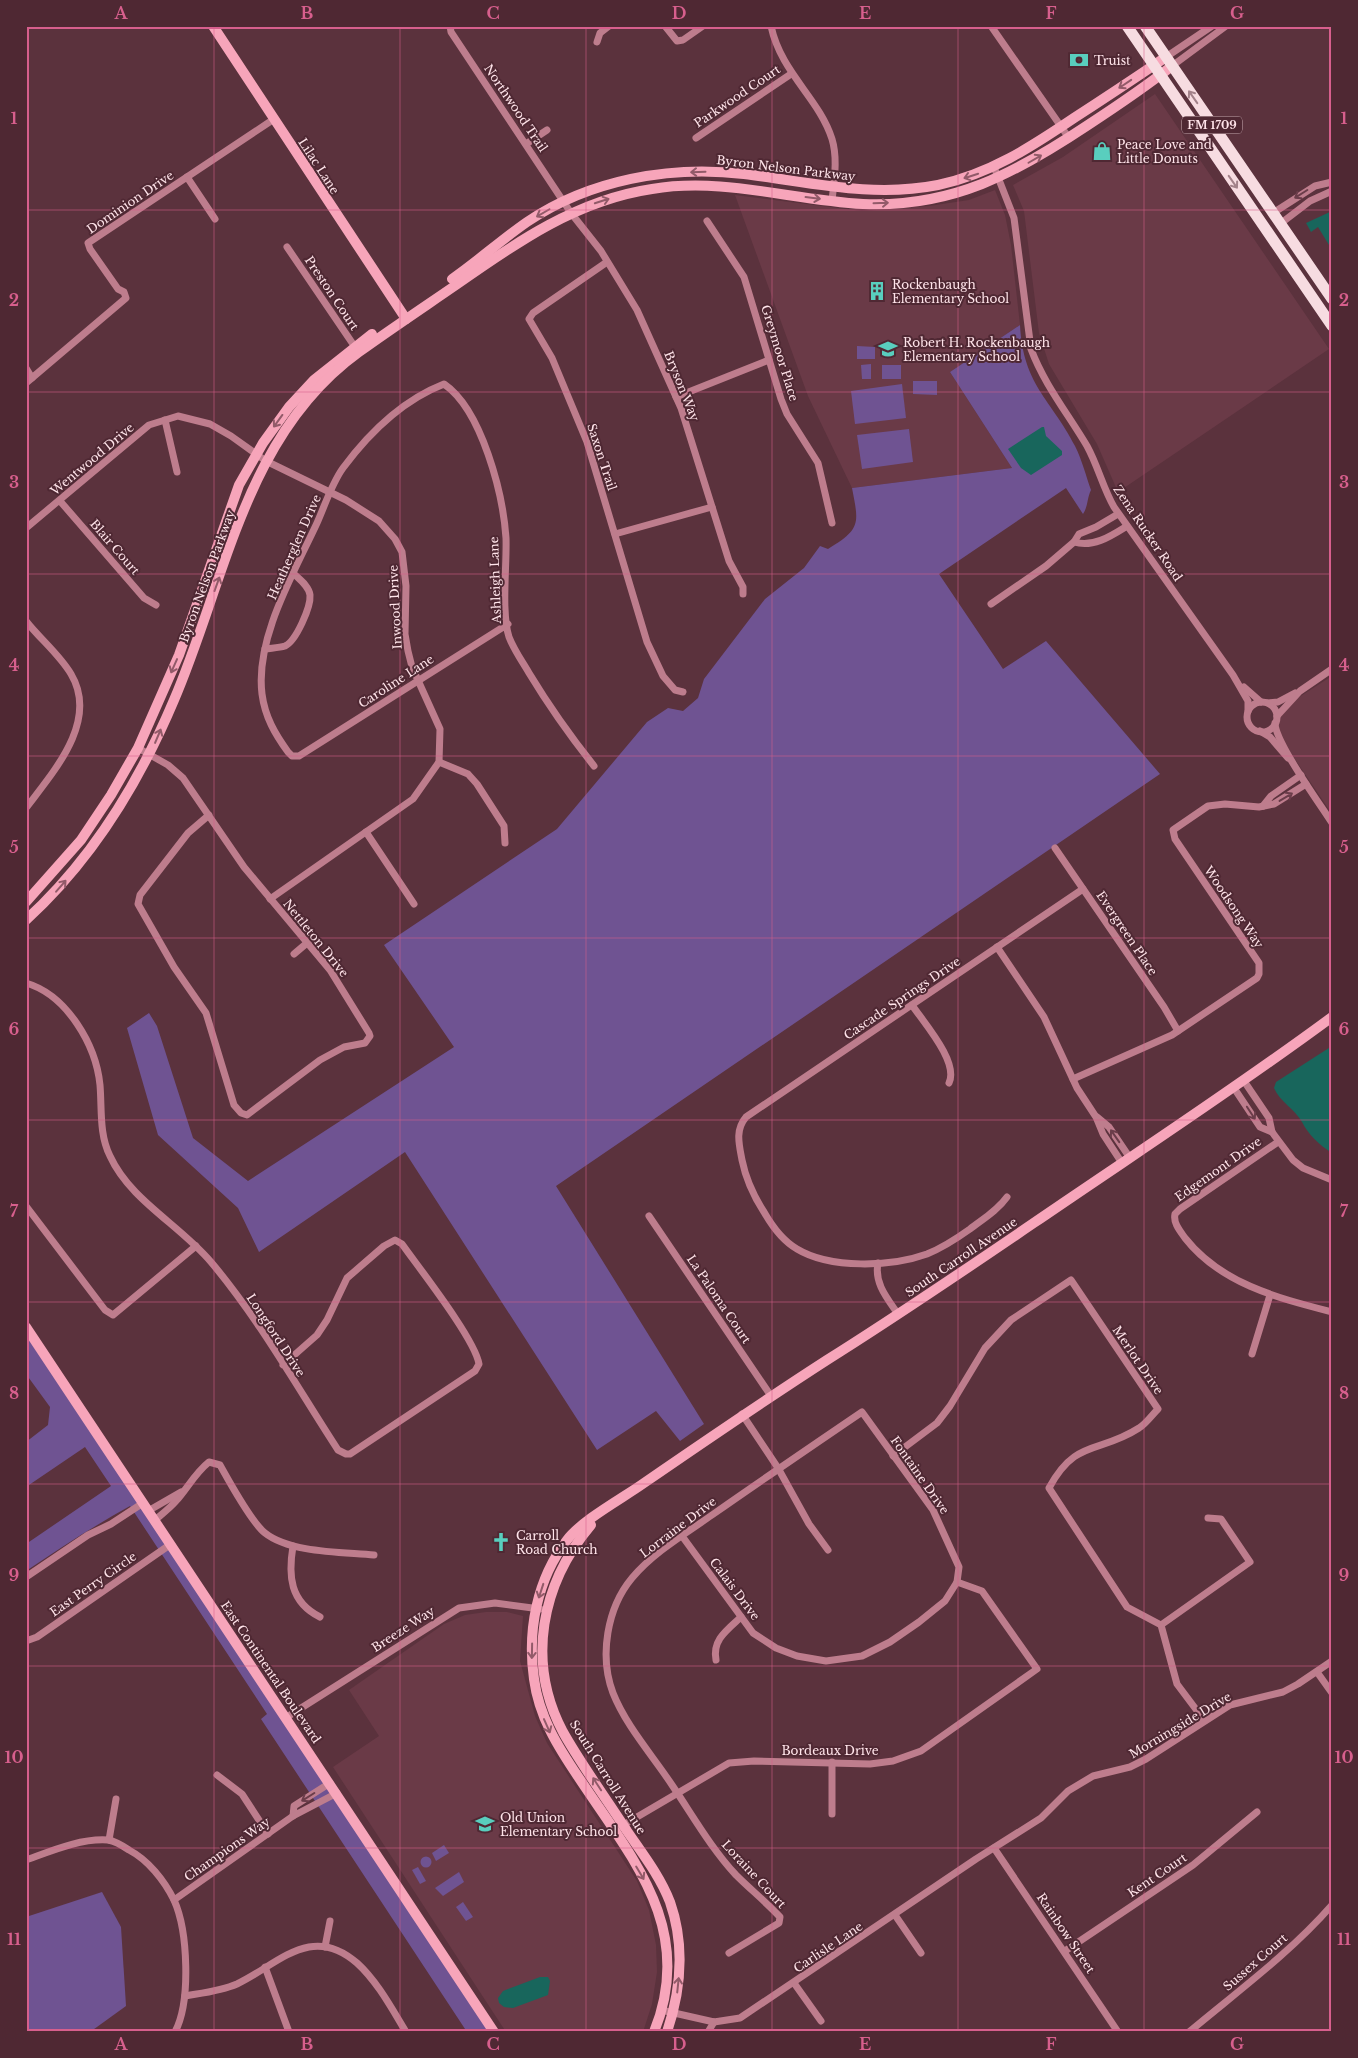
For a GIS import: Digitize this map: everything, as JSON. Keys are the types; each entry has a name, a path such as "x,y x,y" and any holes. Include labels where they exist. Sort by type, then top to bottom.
{"main road":[{"name":"FM 1709","path":"1127,26 1332,326"},
{"name":"FM 1709","path":"1144,26 1332,299"}],"street":[{"name":"Lilac Lane","path":"213,26 404,317"},
{"name":"Northwood Trail","path":"450,26 450,32 565,202"},
{"path":"597,42 600,33 609,26"},
{"path":"665,26 677,40 683,40 703,26"},
{"path":"771,26 775,43 791,74 826,125 832,139 835,166 832,201"},
{"path":"992,26 1069,138"},
{"path":"1169,62 1212,26"},
{"path":"1169,62 1226,26"},
{"name":"Byron Nelson Parkway","path":"458,279 528,222 565,202 614,183 684,172 744,174 833,188 890,190 917,188 960,179 1016,157 1061,127 1169,62"},
{"name":"Byron Nelson Parkway","path":"26,920 46,902 88,855 136,782 175,700 261,458 277,422 314,380 458,279 540,228 571,213 616,196 652,188 704,184 727,185 832,201 865,204 919,201 1000,179 1069,138 1157,70"},
{"name":"Parkwood Court","path":"696,138 791,74"},
{"name":"Dominion Drive","path":"26,383 126,298 124,292 118,289 90,249 88,243 274,119"},
{"path":"526,144 548,130"},
{"name":"Zena Rucker Road","path":"994,167 1014,218 1025,309 1038,369 1088,448 1104,490 1118,514 1233,675 1248,701 1248,711"},
{"path":"187,177 215,219"},
{"path":"1273,213 1315,186 1332,182"},
{"path":"917,188 919,201"},
{"path":"1280,224 1310,201 1332,191"},
{"name":"Bryson Way","path":"565,202 607,262 636,310 676,397 729,561 743,587 743,594"},
{"name":"Greymoor Place","path":"707,221 744,277 787,414 818,463 832,523"},
{"name":"Preston Court","path":"287,247 356,349"},
{"name":"Saxon Trail","path":"607,262 533,313 529,318 552,358 587,442 647,642 663,676 675,690 683,692"},
{"path":"676,397 769,360"},
{"path":"26,368 32,378"},
{"name":"Heatherglen Drive","path":"296,756 288,752 266,715 262,678 265,649 280,603 342,470 370,436 420,395 444,384"},
{"name":"Ashleigh Lane","path":"444,384 463,403 477,429 488,454 501,502 506,539 508,635 520,658 572,738 594,766"},
{"name":"Wentwood Drive","path":"26,528 150,425 178,416 210,424 231,436 261,458"},
{"path":"165,420 177,472"},
{"name":"Byron Nelson Parkway","path":"26,902 81,840 111,796 138,748 179,655 239,485 261,458"},
{"name":"Inwood Drive","path":"261,458 331,492 380,521 388,528 402,552 406,586 405,634 408,651 418,680 440,729 439,762"},
{"name":"Blair Court","path":"60,501 144,598 156,605"},
{"path":"615,534 712,507"},
{"path":"991,604 1074,542 1079,534 1096,527 1118,514"},
{"path":"1074,542 1082,545 1100,541 1127,526"},
{"path":"1096,527 1100,541"},
{"path":"265,649 284,646 294,638 307,609 310,594 304,584 294,574"},
{"path":"26,621 70,674 80,693 82,710 66,750 26,808"},
{"name":"Caroline Lane","path":"296,756 306,753 508,624"},
{"path":"1290,759 1270,737 1249,723 1248,711 1253,705 1278,702 1300,691 1332,669"},
{"name":"Zena Rucker Road","path":"1233,675 1264,703"},
{"path":"1260,731 1267,730 1300,691"},
{"path":"1264,703 1274,708 1276,733 1290,759 1332,823"},
{"name":"Nettleton Drive","path":"138,748 175,770 209,815 270,899 308,943 343,990 370,1036 365,1043 344,1046 320,1060 245,1115 240,1113 234,1105 206,1013 174,966 138,904 140,895 188,833 209,815"},
{"path":"270,899 413,799 439,762 468,774 477,784 504,826 505,843"},
{"path":"1263,806 1271,796 1301,776"},
{"name":"Woodsong Way","path":"1073,1079 1178,1031 1251,983 1260,974 1259,963 1175,839 1173,830 1192,816 1214,804 1263,806 1274,804 1306,784"},
{"path":"366,832 414,904"},
{"name":"Evergreen Place","path":"1055,848 1164,1007 1178,1031"},
{"name":"Cascade Springs Drive","path":"878,1263 846,1263 814,1257 788,1243 771,1223 748,1184 738,1130 746,1117 1083,889"},
{"path":"294,954 308,943"},
{"path":"997,947 1044,1017 1073,1079 1096,1117 1109,1127 1126,1161"},
{"name":"Longford Drive","path":"26,984 47,992 57,1000 74,1021 84,1039 98,1074 104,1140 109,1155 120,1173 137,1195 196,1246 241,1301 338,1450 350,1454 475,1371 478,1364 475,1352 398,1240 384,1246 347,1278 327,1320 317,1336 283,1365"},
{"path":"912,1005 947,1058 952,1070 949,1083"},
{"name":"South Carroll Avenue","path":"654,2032 662,2010 667,1980 667,1953 658,1907 641,1874 563,1754 544,1718 538,1701 533,1668 540,1609 575,1544 601,1513 742,1414 898,1314 1126,1161 1234,1088 1332,1017"},
{"path":"1244,1081 1269,1118 1272,1132 1278,1142 1293,1160 1303,1168 1332,1180"},
{"path":"1234,1088 1260,1127 1272,1132"},
{"name":"Edgemont Drive","path":"1270,1295 1257,1291 1227,1275 1204,1257 1179,1229 1174,1218 1180,1209 1278,1142"},
{"path":"898,1314 878,1283 876,1273 878,1263 910,1259 941,1248 999,1208 1007,1198"},
{"path":"26,1206 105,1310 113,1315 196,1246"},
{"name":"La Paloma Court","path":"649,1216 772,1396"},
{"name":"Merlot Drive","path":"893,1456 937,1423 985,1348 1011,1320 1071,1280 1158,1409 1139,1428 1103,1445 1080,1451 1065,1462 1049,1488 1127,1607 1161,1625"},
{"path":"1252,1354 1270,1295 1332,1312"},
{"name":"East Continental Boulevard","path":"26,1327 494,2032"},
{"name":"Fontaine Drive","path":"862,1412 933,1510 959,1567 958,1582"},
{"name":"Lorraine Drive","path":"677,1792 626,1717 613,1692 607,1661 607,1645 612,1616 624,1589 652,1557 778,1468 862,1412"},
{"path":"742,1414 778,1468 809,1524 828,1550"},
{"path":"155,1520 177,1500 181,1492 204,1466 209,1462 215,1462 220,1465 264,1532 293,1546 374,1555"},
{"path":"26,1577 88,1535 181,1492"},
{"path":"1204,1720 1177,1684 1161,1625 1250,1562 1221,1519 1208,1518"},
{"name":"Calais Drive","path":"682,1536 753,1633 781,1650 814,1660 842,1660 874,1650 912,1627 945,1601 958,1582"},
{"name":"East Perry Circle","path":"26,1641 37,1637 171,1544"},
{"path":"293,1546 290,1575 293,1592 308,1612 320,1618"},
{"name":"Bordeaux Drive","path":"614,1832 677,1792 729,1763 754,1761 870,1764 892,1761 921,1751 1037,1669 982,1591 958,1582"},
{"name":"Breeze Way","path":"287,1718 459,1608 495,1603 540,1609"},
{"name":"South Carroll Avenue","path":"540,1609 546,1684 555,1713 568,1740 656,1874 670,1903 680,1952 679,1981 667,2032"},
{"path":"716,1660 715,1647 718,1640 741,1617"},
{"name":"Morningside Drive","path":"994,1848 1041,1818 1068,1791 1093,1776 1130,1767 1146,1759 1230,1705 1283,1692 1332,1662"},
{"path":"1317,1672 1332,1694"},
{"path":"832,1762 832,1814"},
{"path":"217,1775 242,1794 268,1834"},
{"name":"Champions Way","path":"293,1816 294,1806 330,1783"},
{"name":"Loraine Court","path":"677,1792 721,1858 780,1917 779,1924 730,1954"},
{"name":"Champions Way","path":"174,1900 293,1816 336,1793"},
{"path":"109,1840 116,1799"},
{"name":"Kent Court","path":"1065,1951 1193,1864 1257,1812"},
{"path":"26,1860 73,1845 109,1840 145,1859 174,1900 181,1921 184,1945 184,1996 174,2032"},
{"name":"Carlisle Lane","path":"662,2010 714,2022 740,2018 994,1848"},
{"name":"Rainbow Street","path":"994,1848 1118,2032"},
{"name":"Sussex Court","path":"1189,2032 1298,1940 1332,1905"},
{"path":"895,1915 921,1953"},
{"path":"326,1947 330,1921"},
{"path":"184,1996 209,1992 236,1984 265,1967 310,1945 326,1947 335,1949 357,1964 367,1974 406,2032"},
{"path":"265,1967 290,2032"},
{"path":"794,1983 821,2021"},
{"path":"708,2032 714,2022"}],"shaded area":[{"path":"1155,94 1329,349 1118,492 1097,444 1049,364 1039,333 1024,211 1013,185 1063,157"},
{"name":"Robert H. Rockenbaugh Elementary School","path":"995,190 1005,215 1011,245 1020,325 950,372 1012,468 852,488 808,396 735,195 862,211 929,206 969,200"},
{"path":"1332,211 1332,250 1318,227 1311,232 1306,223"},
{"path":"1020,325 1026,363 1032,377 1066,430 1082,462 1091,490 1086,508 1083,514 1066,488 939,574 1003,669 1046,641 1160,774 556,1186 704,1424 680,1441 656,1411 597,1450 405,1152 259,1252 238,1208 158,1135 127,1028 149,1013 157,1026 193,1138 248,1181 454,1047 384,945 557,829 647,722 668,708 683,711 698,698 704,679 765,599 804,568 820,546 828,549 847,536 852,530 855,524 856,510 852,488 1012,468 950,372"},
{"path":"857,346 875,347 875,359 857,359"},
{"path":"871,364 871,379 862,379 861,365"},
{"path":"882,365 901,365 901,379 882,379"},
{"path":"913,381 937,381 937,395 913,394"},
{"path":"902,384 906,418 855,424 851,391"},
{"path":"1044,427 1046,436 1062,451 1062,455 1031,475 1021,468 1008,449"},
{"path":"909,429 913,462 862,469 857,435"},
{"path":"1332,676 1332,814 1284,743 1277,728 1279,717 1293,701"},
{"path":"1332,1046 1332,1153 1318,1143 1274,1088 1276,1082"},
{"path":"26,1335 490,2032 467,2032 261,1719 267,1714 130,1506 77,1537 26,1571 26,1544 111,1486 85,1447 26,1487 26,1442 48,1425 50,1407 26,1374"},
{"name":"Old Union Elementary School","path":"507,1612 523,1616 520,1661 535,1716 547,1743 637,1881 649,1910 656,1945 657,1972 652,2004 643,2032 506,2032 333,1767 379,1736 349,1690 444,1624 465,1615"},
{"path":"444,1845 449,1853 436,1861 432,1853"},
{"path":"426,1856 432,1862 426,1868 420,1862"},
{"path":"418,1867 426,1881 420,1884 412,1870"},
{"path":"459,1872 464,1882 443,1896 435,1888"},
{"path":"102,1892 121,1927 126,2006 90,2032 26,2032 26,1917"},
{"path":"463,1902 473,1917 466,1921 456,1907"},
{"path":"540,1977 548,1977 550,1981 548,1995 513,2008 504,2007 499,2003 498,1998 503,1991"}],"place":[{"name":"Truist","path":"1079,60"},
{"name":"Peace Love and Little Donuts","path":"1102,151"},
{"name":"Rockenbaugh Elementary School","path":"877,291"},
{"name":"Robert H. Rockenbaugh Elementary School","path":"888,349"},
{"name":"Carroll Road Church","path":"501,1542"},
{"name":"Old Union Elementary School","path":"485,1824"}]}
